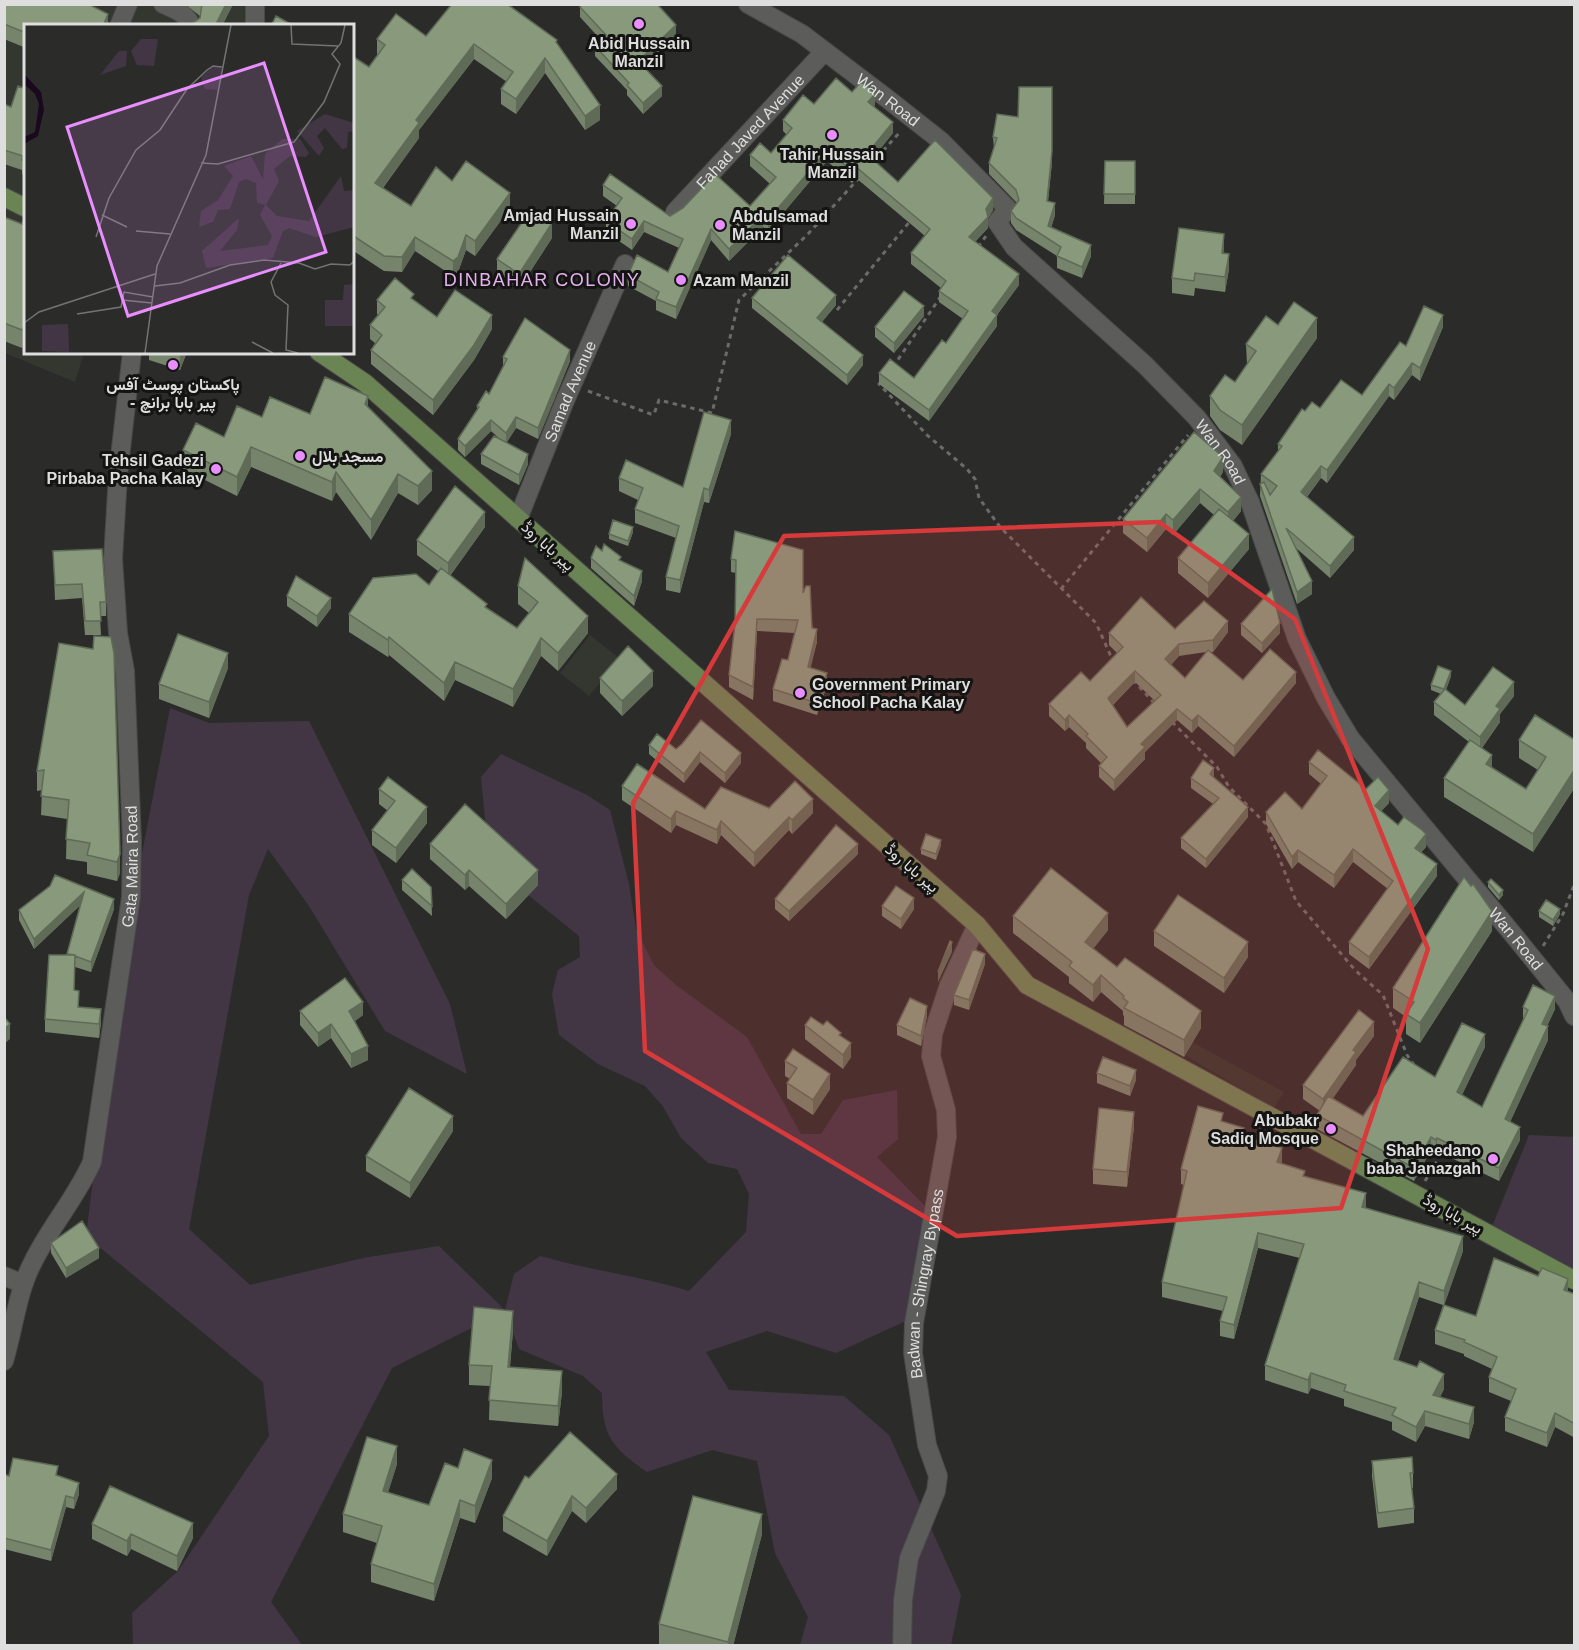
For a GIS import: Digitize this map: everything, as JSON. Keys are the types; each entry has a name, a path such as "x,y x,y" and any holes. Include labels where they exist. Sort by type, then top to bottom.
{"main road":[{"path":"4,197 24,206"},
{"name":"پیر بابا روڈ","path":"322,354 365,383 977,925 1027,986 1575,1280"}],"street":[{"path":"120,24 128,4"},
{"path":"163,4 179,11 189,19 190,24"},
{"path":"255,4 255,24"},
{"name":"Wan Road","path":"748,4 801,34 941,141 1008,209 997,222 1014,247 1145,365 1199,421 1233,466 1245,493 1297,639 1326,698 1350,738 1567,1001 1575,1016"},
{"name":"Fahad Javed Avenue","path":"675,212 824,52"},
{"name":"Samad Avenue","path":"518,519 571,386 625,264"},
{"name":"Gata Maira Road","path":"4,1361 23,1284 33,1261 79,1191 93,1162 131,897 132,841 125,671 118,633 113,559 118,475 132,354"},
{"name":"Badwan - Shingray Bypass","path":"902,1646 903,1600 909,1558 936,1491 938,1476 927,1445 913,1353 916,1312 947,1137 946,1110 931,1056 933,1034 949,985 977,925"},
{"path":"4,1276 23,1284"}],"path":[{"path":"571,386 651,414 654,414 659,400 712,413 739,300 808,234 912,118"},
{"path":"837,310 912,218"},
{"path":"975,251 997,222"},
{"path":"890,371 947,288"},
{"path":"884,377 879,384 927,435 968,469 975,480 979,498 1000,527 1096,622 1113,660 1120,668"},
{"path":"1062,589 1199,421"},
{"path":"1128,676 1156,705"},
{"path":"1171,720 1217,767 1229,788 1266,824 1296,901 1355,970 1383,995 1407,1056 1419,1072"},
{"path":"1534,961 1563,914 1575,885"},
{"path":"1417,1195 1447,1144"}],"highlighted area":[{"path":"1159,522 1295,619 1428,949 1341,1208 957,1236 645,1051 633,803 784,536"}],"shaded area":[{"path":"4,5 260,5 261,24 24,24 24,354 84,354 75,382 5,353"},
{"path":"590,635 620,659 589,696 560,673"},
{"path":"170,708 209,723 309,721 450,1004 467,1074 385,1031 309,906 268,849 249,895 189,1229 250,1285 363,1258 439,1246 505,1310 514,1274 540,1256 689,1291 746,1232 749,1194 737,1169 708,1163 681,1138 662,1105 645,1086 598,1064 559,1035 552,994 558,970 580,957 579,936 501,873 487,840 481,777 501,754 587,795 610,810 629,884 636,929 654,965 676,985 747,1037 801,1134 821,1134 843,1100 897,1090 898,1139 877,1157 926,1207 908,1320 836,1353 767,1331 706,1352 729,1390 844,1396 889,1435 961,1595 951,1645 800,1645 808,1617 775,1553 757,1461 712,1450 647,1472 626,1456 612,1440 604,1421 602,1393 583,1376 519,1349 505,1311 392,1368 271,1602 302,1645 133,1645 132,1613 178,1571 269,1436 263,1382 86,1236 118,978"},
{"path":"1192,1042 1284,1092 1274,1108 1186,1056"},
{"path":"1529,1135 1574,1137 1574,1280 1489,1234"}],"building":[{"path":"4,4 88,4 108,14 104,24 24,24 24,32 4,24"},
{"path":"202,4 226,4 216,24 191,24 200,18"},
{"path":"452,4 507,4 557,40 556,42 600,105 585,116 545,58 516,99 501,89 513,72 474,44 416,120 419,123 375,183 411,206 436,167 452,181 466,161 510,193 475,241 466,235 458,257 453,261 415,237 402,257 384,256 354,236 354,57 369,67 385,45 377,39 396,14 426,36"},
{"path":"582,4 657,4 676,25 638,61 662,86 643,103 627,85 629,83 595,46 606,35 580,7"},
{"path":"276,16 290,24 272,24"},
{"path":"836,78 852,92 861,82 866,85 875,94 868,102 893,122 867,154 898,182 935,140 993,198 986,209 988,217 969,237 1019,274 992,311 997,315 929,410 879,373 890,359 914,378 942,340 946,343 968,311 939,291 946,281 911,253 930,229 856,167 852,171 827,150 768,220 763,215 729,249 711,229 676,307 656,299 659,292 628,275 637,255 668,272 683,239 644,221 632,239 606,221 622,198 603,185 610,174 670,216 683,208 715,174 750,206 776,177 750,155 760,143 771,153 792,128 783,120 803,95 814,104"},
{"path":"18,86 24,88 24,161 23,156 4,150 4,104 11,107"},
{"path":"1019,87 1052,87 1052,151 1047,201 1055,203 1048,226 1091,245 1082,267 1057,256 1061,247 1016,218 1011,211 1019,200 1016,190 989,163 997,138 993,137 997,114 1018,117"},
{"path":"1105,161 1135,161 1135,194 1104,194"},
{"path":"531,209 552,223 519,274 497,259"},
{"path":"4,217 22,224 24,221 24,326 22,330 4,323"},
{"path":"1179,228 1224,234 1222,253 1229,254 1225,277 1195,273 1194,281 1172,278"},
{"path":"788,255 836,295 817,318 863,355 847,375 752,298"},
{"path":"395,278 414,294 411,298 437,317 455,290 492,315 474,345 433,400 371,350 382,335 370,325 385,307 377,300"},
{"path":"904,291 924,306 894,343 875,327"},
{"path":"1294,302 1317,318 1242,425 1220,410 1210,396 1225,375 1235,382 1256,351 1246,344 1266,316 1278,325"},
{"path":"1424,306 1443,315 1420,368 1412,363 1394,388 1389,384 1327,470 1321,466 1301,492 1354,537 1330,566 1286,528 1312,581 1297,592 1260,484 1264,482 1270,495 1277,486 1261,474 1282,446 1278,444 1302,409 1305,411 1312,402 1320,408 1341,380 1362,395 1400,342 1406,346"},
{"path":"525,318 570,350 538,428 516,417 506,433 491,420 465,446 458,439 479,407 477,406 486,391 489,394 507,359 503,357"},
{"path":"325,377 368,396 365,404 432,471 418,486 398,474 371,520 336,472 332,482 251,447 237,477 183,450 196,423 224,437 237,406 262,417 270,397 310,414"},
{"path":"704,412 731,420 709,490 704,488 680,580 666,577 679,526 635,509 643,488 619,478 626,460 683,487"},
{"path":"1194,432 1223,457 1214,471 1241,497 1228,512 1200,489 1173,520 1166,514 1147,538 1123,519"},
{"path":"494,436 528,454 519,475 481,454"},
{"path":"455,486 485,512 448,563 417,540"},
{"path":"1219,509 1249,534 1208,583 1178,558"},
{"path":"613,520 633,527 628,541 609,534"},
{"path":"735,531 803,550 803,593 806,586 810,586 812,628 817,629 808,667 827,673 817,703 773,689 782,659 788,660 798,620 757,619 753,687 729,675 735,624 736,560 731,559"},
{"path":"604,544 621,557 619,560 642,571 634,596 591,558 596,546 602,551"},
{"path":"102,549 106,602 100,602 101,621 85,621 82,584 55,585 53,551"},
{"path":"525,558 588,616 558,653 541,638 513,689 455,662 444,683 389,637 388,640 349,614 373,578 416,574 429,585 441,568 487,604 485,607 517,628 538,602 518,586"},
{"path":"296,576 331,598 317,616 287,596"},
{"path":"1272,589 1280,623 1262,643 1241,624"},
{"path":"1141,597 1175,629 1204,601 1228,621 1213,640 1179,644 1165,659 1185,678 1208,650 1243,680 1270,649 1296,672 1234,746 1198,715 1192,721 1177,709 1141,744 1145,747 1114,780 1099,766 1107,757 1086,736 1088,734 1069,715 1065,720 1049,704 1081,672 1090,681 1123,647 1109,633","holes":["1135,671 1161,695 1127,727 1108,698"]},
{"path":"178,634 228,653 209,702 159,684"},
{"path":"94,636 111,637 114,653 120,854 117,862 87,855 90,843 66,839 69,800 41,796 44,770 37,771 59,643 93,649"},
{"path":"628,646 653,671 622,701 600,678"},
{"path":"1438,666 1451,671 1444,689 1431,685"},
{"path":"1493,667 1514,682 1496,706 1500,709 1480,737 1434,702 1445,689 1465,705"},
{"path":"1535,715 1575,740 1575,769 1533,834 1444,778 1470,740 1492,755 1486,764 1526,789 1546,757 1519,740"},
{"path":"701,720 741,753 725,773 700,752 684,774 649,745 657,734 676,749"},
{"path":"1318,750 1366,789 1378,777 1389,790 1375,806 1398,825 1404,817 1422,830 1426,834 1415,848 1437,864 1369,957 1349,942 1393,881 1353,849 1334,875 1298,850 1292,857 1266,812 1285,792 1302,809 1327,776 1309,762"},
{"path":"1203,760 1214,768 1210,774 1248,807 1206,859 1181,838 1219,798 1191,778"},
{"path":"637,764 705,809 721,787 769,808 795,781 813,799 792,820 789,817 754,853 721,821 717,830 676,811 671,819 622,786"},
{"path":"388,777 427,807 396,848 372,830 395,801 379,789"},
{"path":"465,804 538,870 506,904 469,870 465,875 430,844"},
{"path":"836,825 858,844 789,911 775,899"},
{"path":"926,834 941,840 936,854 921,849"},
{"path":"1051,868 1108,913 1085,942 1117,967 1125,958 1201,1011 1184,1040 1124,1008 1128,1002 1123,998 1124,996 1101,975 1093,985 1069,966 1072,962 1013,916"},
{"path":"412,869 431,887 432,906 402,880"},
{"path":"55,875 114,899 91,962 67,954 84,892 34,939 19,910 50,886"},
{"path":"1464,877 1471,886 1473,884 1492,911 1420,1023 1406,1014 1414,1002 1393,988"},
{"path":"1491,879 1503,890 1499,895 1488,882"},
{"path":"896,886 914,898 901,919 882,906"},
{"path":"1178,895 1248,942 1224,978 1154,931"},
{"path":"1546,900 1560,909 1553,920 1539,911"},
{"path":"950,941 952,942 938,972"},
{"path":"973,949 985,954 969,1000 954,995"},
{"path":"49,955 75,955 74,990 79,991 78,1007 101,1009 99,1024 45,1019"},
{"path":"345,978 363,1002 349,1011 368,1046 351,1054 331,1024 318,1033 300,1011"},
{"path":"1533,985 1555,996 1542,1024 1548,1026 1505,1119 1520,1127 1499,1168 1431,1137 1414,1168 1317,1115 1328,1096 1363,1116 1403,1057 1435,1077 1462,1023 1485,1034 1457,1092 1482,1107 1528,1010 1523,1007"},
{"path":"910,998 927,1006 921,1036 897,1025"},
{"path":"1359,1010 1374,1022 1353,1050 1356,1052 1323,1099 1303,1085"},
{"path":"4,1017 10,1024 4,1029"},
{"path":"811,1017 823,1025 827,1021 841,1033 839,1035 851,1043 843,1055 805,1025"},
{"path":"793,1049 830,1074 813,1100 787,1083 797,1068 785,1061"},
{"path":"1103,1057 1136,1070 1130,1086 1097,1073"},
{"path":"409,1088 453,1116 410,1183 366,1156"},
{"path":"1198,1106 1223,1113 1221,1121 1244,1128 1242,1135 1282,1148 1277,1162 1305,1171 1303,1176 1366,1193 1362,1207 1463,1236 1444,1291 1419,1282 1394,1359 1417,1367 1420,1361 1444,1374 1433,1395 1474,1407 1469,1424 1425,1411 1416,1427 1392,1415 1396,1408 1344,1391 1346,1385 1311,1373 1308,1380 1265,1365 1304,1244 1258,1233 1234,1325 1220,1321 1227,1297 1162,1282 1187,1171 1181,1169"},
{"path":"1099,1108 1134,1112 1127,1172 1093,1169"},
{"path":"82,1221 99,1248 66,1268 51,1243"},
{"path":"1494,1258 1538,1276 1542,1268 1568,1279 1564,1290 1575,1294 1575,1424 1555,1413 1547,1433 1505,1417 1516,1389 1489,1377 1497,1357 1464,1342 1465,1340 1435,1330 1444,1305 1476,1316"},
{"path":"474,1307 513,1311 508,1367 562,1371 558,1406 489,1400 492,1366 469,1365"},
{"path":"570,1432 617,1474 586,1508 572,1496 547,1541 503,1516 525,1476 529,1478"},
{"path":"367,1437 397,1446 383,1491 429,1505 445,1463 458,1468 464,1449 492,1460 475,1506 460,1500 434,1584 371,1564 382,1526 343,1514"},
{"path":"1412,1457 1413,1473 1410,1473 1414,1508 1378,1513 1372,1461"},
{"path":"13,1458 58,1466 56,1475 79,1483 74,1498 66,1496 51,1550 4,1538 4,1474 9,1476"},
{"path":"110,1486 193,1523 177,1556 131,1534 127,1541 92,1524"},
{"path":"693,1496 762,1514 728,1642 659,1624"}],"place":[{"name":"Abid Hussain Manzil","path":"639,24"},
{"name":"Tahir Hussain Manzil","path":"832,135"},
{"name":"Amjad Hussain Manzil","path":"631,224"},
{"name":"Abdulsamad Manzil","path":"720,225"},
{"name":"Azam Manzil","path":"681,280"},
{"name":"پاکستان پوسٹ آفس - پیر بابا برانچ","path":"173,365"},
{"name":"مسجد بلال","path":"300,456"},
{"name":"Tehsil Gadezi Pirbaba Pacha Kalay","path":"216,469"},
{"name":"Government Primary School Pacha Kalay","path":"800,693"},
{"name":"Abubakr Sadiq Mosque","path":"1331,1129"},
{"name":"Shaheedano baba Janazgah","path":"1493,1159"}],"district":[{"name":"DINBAHAR COLONY","path":"542,280"}]}
